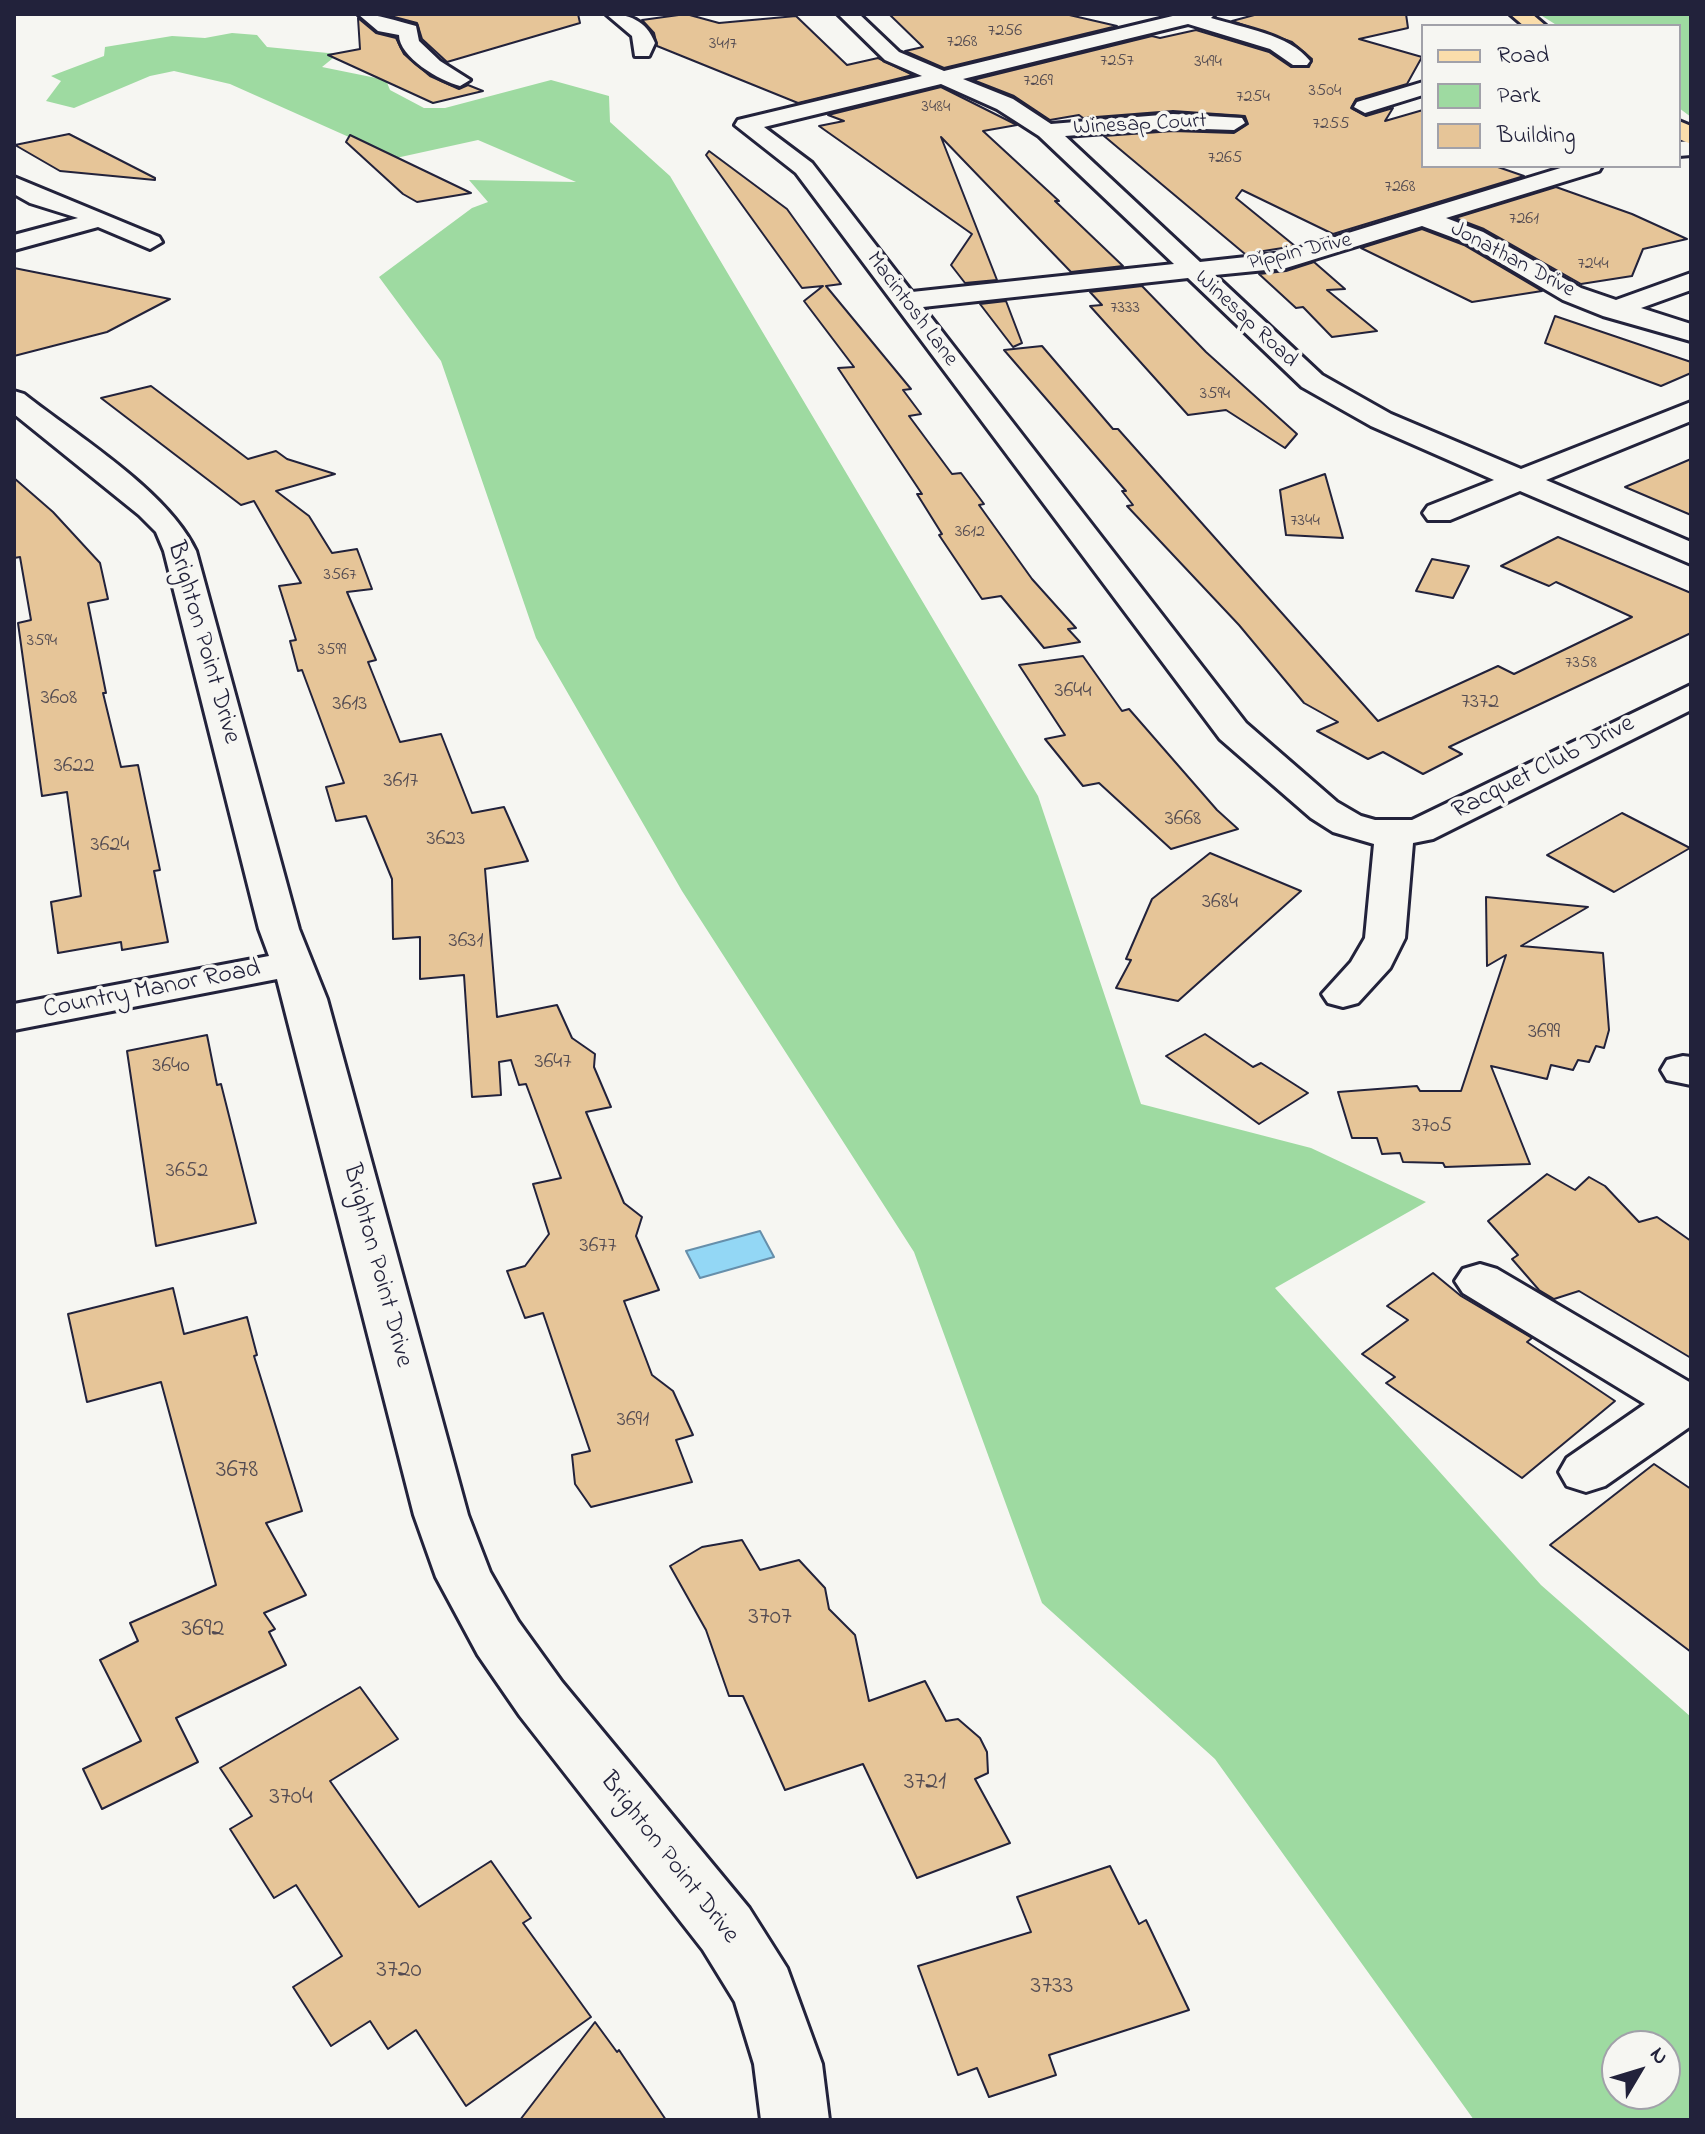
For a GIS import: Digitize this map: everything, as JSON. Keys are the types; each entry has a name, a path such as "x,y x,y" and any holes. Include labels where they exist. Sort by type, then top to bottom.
{"street":[{"path":"368,14 385,27 409,30 409,42 433,65 460,80"},
{"path":"616,14 641,33 645,43 642,52"},
{"name":"Winesap Road","path":"848,14 892,56 1005,104 1047,131 1312,381 1381,420 1691,554"},
{"path":"1197,16 1277,45 1300,61"},
{"name":"Macintosh Lane","path":"1197,16 937,76 746,125 791,155 1233,731 1324,810 1347,824 1394,834"},
{"path":"1365,107 1421,89"},
{"name":"Winesap Court","path":"1047,131 1173,121 1234,123"},
{"name":"Pippin Drive","path":"904,301 1296,258 1585,168"},
{"path":"14,184 38,198 101,219 150,242"},
{"path":"14,243 101,219"},
{"name":"Jonathan Drive","path":"1425,219 1474,237 1542,280 1612,310 1691,333"},
{"path":"1612,310 1691,281"},
{"name":"Brighton Point Drive","path":"14,400 150,508 170,529 187,576 279,929 306,999 441,1515 464,1577 498,1638 541,1699 726,1929 756,1978 788,2064 795,2120"},
{"path":"1439,513 1691,411"},
{"name":"Racquet Club Drive","path":"1394,834 1410,833 1438,822 1691,696"},
{"path":"1343,994 1369,968 1385,938 1394,834"},
{"name":"Country Manor Road","path":"14,1017 291,964"},
{"path":"1480,1281 1689,1406"},
{"path":"1586,1472 1655,1422 1689,1406"}],"green space":[{"path":"1539,14 1691,14 1691,117 1681,110 1681,24 1555,24"},
{"path":"257,35 267,47 338,54 322,67 386,80 390,90 424,108 445,108 551,80 609,96 610,122 670,176 1038,796 1141,1104 1311,1148 1426,1202 1275,1288 1541,1585 1691,1717 1691,2120 1474,2120 1215,1759 1042,1603 914,1252 682,891 536,638 441,361 379,277 472,208 488,202 469,180 576,182 478,140 396,158 230,84 174,71 150,76 74,108 46,101 61,81 51,76 104,56 105,47 172,36"}],"water":[{"path":"760,1231 774,1257 700,1278 686,1251"}],"building":[{"path":"383,14 578,14 580,23 447,62 422,39 417,23"},
{"path":"686,14 719,23 796,16 847,65 878,58 913,75 798,103 657,46 654,33 642,20"},
{"path":"889,14 1065,14 1117,26 944,68 905,51 923,47"},
{"path":"1258,14 1406,14 1408,28 1359,39 1421,57 1407,84 1356,99 1351,108 1366,116 1393,108 1385,121 1421,111 1421,168 1501,168 1524,176 1333,234 1242,190 1236,198 1295,246 1245,254 1104,136 1173,131 1234,133 1248,124 1245,116 1173,111 1083,118 1079,115 1050,120 1014,96 973,80 1152,36 1160,38 1196,30 1269,52 1291,67 1309,67 1312,59 1292,42 1232,21"},
{"path":"358,18 376,33 396,38 404,54 430,76 459,89 468,85 483,91 433,103 328,55 360,49"},
{"path":"941,87 1017,125 983,131 1123,266 1071,272 941,137 997,280 965,283 951,265 972,234 819,126 844,121 828,115"},
{"path":"69,134 155,180 60,171 15,145"},
{"path":"350,135 471,193 417,202 403,194 346,142"},
{"path":"709,151 787,209 841,284 826,286 911,389 903,390 921,414 909,416 952,474 961,473 984,504 979,505 1032,579 1076,628 1068,629 1080,642 1044,648 1001,596 982,599 939,535 942,534 917,494 922,494 838,368 854,367 804,301 823,286 802,288 706,155"},
{"path":"1556,187 1632,214 1687,239 1643,249 1632,276 1581,284 1484,229 1455,218"},
{"path":"1422,229 1464,245 1542,291 1472,302 1361,248"},
{"path":"1314,262 1345,289 1327,290 1377,331 1332,337 1303,307 1296,308 1259,274 1286,271"},
{"path":"14,268 170,299 107,332 14,356"},
{"path":"1142,286 1206,352 1297,434 1285,448 1226,410 1188,415 1090,306 1102,305 1090,292"},
{"path":"1006,301 1022,343 1013,347 980,304"},
{"path":"1555,316 1691,362 1691,373 1661,386 1545,343"},
{"path":"1042,346 1113,429 1118,429 1378,721 1498,666 1514,674 1632,617 1556,582 1549,586 1501,566 1558,537 1691,593 1691,633 1449,747 1462,754 1423,774 1383,752 1368,759 1317,731 1338,722 1304,703 1239,625 1127,506 1133,505 1122,491 1126,491 1004,350"},
{"path":"151,386 248,459 276,451 287,459 335,474 276,491 309,516 332,553 357,549 372,589 347,592 376,660 368,662 400,742 441,734 472,813 504,807 528,861 485,869 497,1017 557,1005 572,1038 595,1054 594,1067 611,1107 586,1112 624,1203 642,1217 636,1236 659,1290 624,1301 652,1375 673,1391 693,1435 676,1440 692,1482 591,1507 575,1484 572,1455 590,1451 543,1313 525,1318 507,1271 525,1266 549,1234 533,1184 561,1178 526,1084 519,1085 511,1060 499,1062 501,1095 472,1097 464,975 420,979 420,937 393,939 392,879 366,816 336,821 326,787 344,783 302,670 298,671 290,641 296,640 279,586 301,583 254,501 241,505 101,398"},
{"path":"1691,459 1691,515 1625,487"},
{"path":"1325,474 1343,538 1286,535 1280,490"},
{"path":"14,478 53,512 100,563 108,599 88,603 106,693 103,693 121,767 138,765 160,870 154,871 168,942 122,950 121,942 58,953 51,902 81,896 67,792 42,796 18,623 31,620 20,557 14,558"},
{"path":"1432,559 1469,566 1453,598 1416,591"},
{"path":"1083,656 1122,711 1129,709 1217,810 1238,829 1171,849 1099,783 1083,786 1045,739 1065,735 1019,665"},
{"path":"1622,813 1690,848 1614,892 1547,855"},
{"path":"1210,853 1301,891 1178,1001 1116,988 1131,960 1126,959 1152,899"},
{"path":"1486,897 1588,907 1521,946 1603,953 1609,1030 1604,1048 1596,1046 1589,1062 1578,1060 1573,1070 1551,1065 1547,1079 1491,1066 1530,1164 1445,1167 1443,1163 1403,1162 1400,1153 1382,1154 1377,1138 1352,1138 1338,1092 1417,1086 1420,1091 1461,1091 1506,955 1487,966"},
{"path":"1205,1034 1253,1067 1261,1063 1308,1093 1259,1124 1166,1056"},
{"path":"207,1035 217,1085 221,1084 256,1223 156,1246 127,1051"},
{"path":"1547,1174 1575,1190 1589,1177 1605,1186 1639,1222 1657,1217 1691,1241 1691,1358 1579,1291 1554,1299 1539,1290 1512,1259 1518,1255 1488,1221"},
{"path":"1433,1273 1461,1296 1532,1338 1527,1342 1615,1401 1522,1478 1386,1383 1395,1377 1362,1354 1408,1320 1387,1306"},
{"path":"173,1288 184,1334 247,1317 257,1355 254,1356 302,1511 266,1523 306,1595 264,1613 275,1629 269,1632 286,1665 176,1718 198,1762 102,1809 83,1769 141,1741 100,1660 138,1641 130,1623 216,1585 161,1382 87,1402 68,1314"},
{"path":"1654,1464 1691,1489 1691,1652 1550,1545"},
{"path":"742,1540 760,1570 799,1560 825,1588 829,1609 855,1635 869,1701 925,1681 946,1721 958,1719 980,1738 987,1752 988,1773 975,1779 1010,1843 917,1878 863,1764 785,1790 743,1696 729,1696 706,1630 670,1566 702,1547"},
{"path":"360,1687 398,1739 330,1781 419,1907 491,1861 531,1918 523,1923 591,2017 466,2106 416,2030 388,2049 370,2021 331,2046 293,1987 342,1956 296,1885 274,1898 230,1829 252,1816 220,1768"},
{"path":"1110,1866 1139,1924 1146,1920 1189,2010 1049,2055 1056,2075 989,2097 977,2068 958,2075 918,1966 1031,1932 1017,1897"},
{"path":"595,2022 617,2052 619,2050 666,2120 520,2120"}]}
